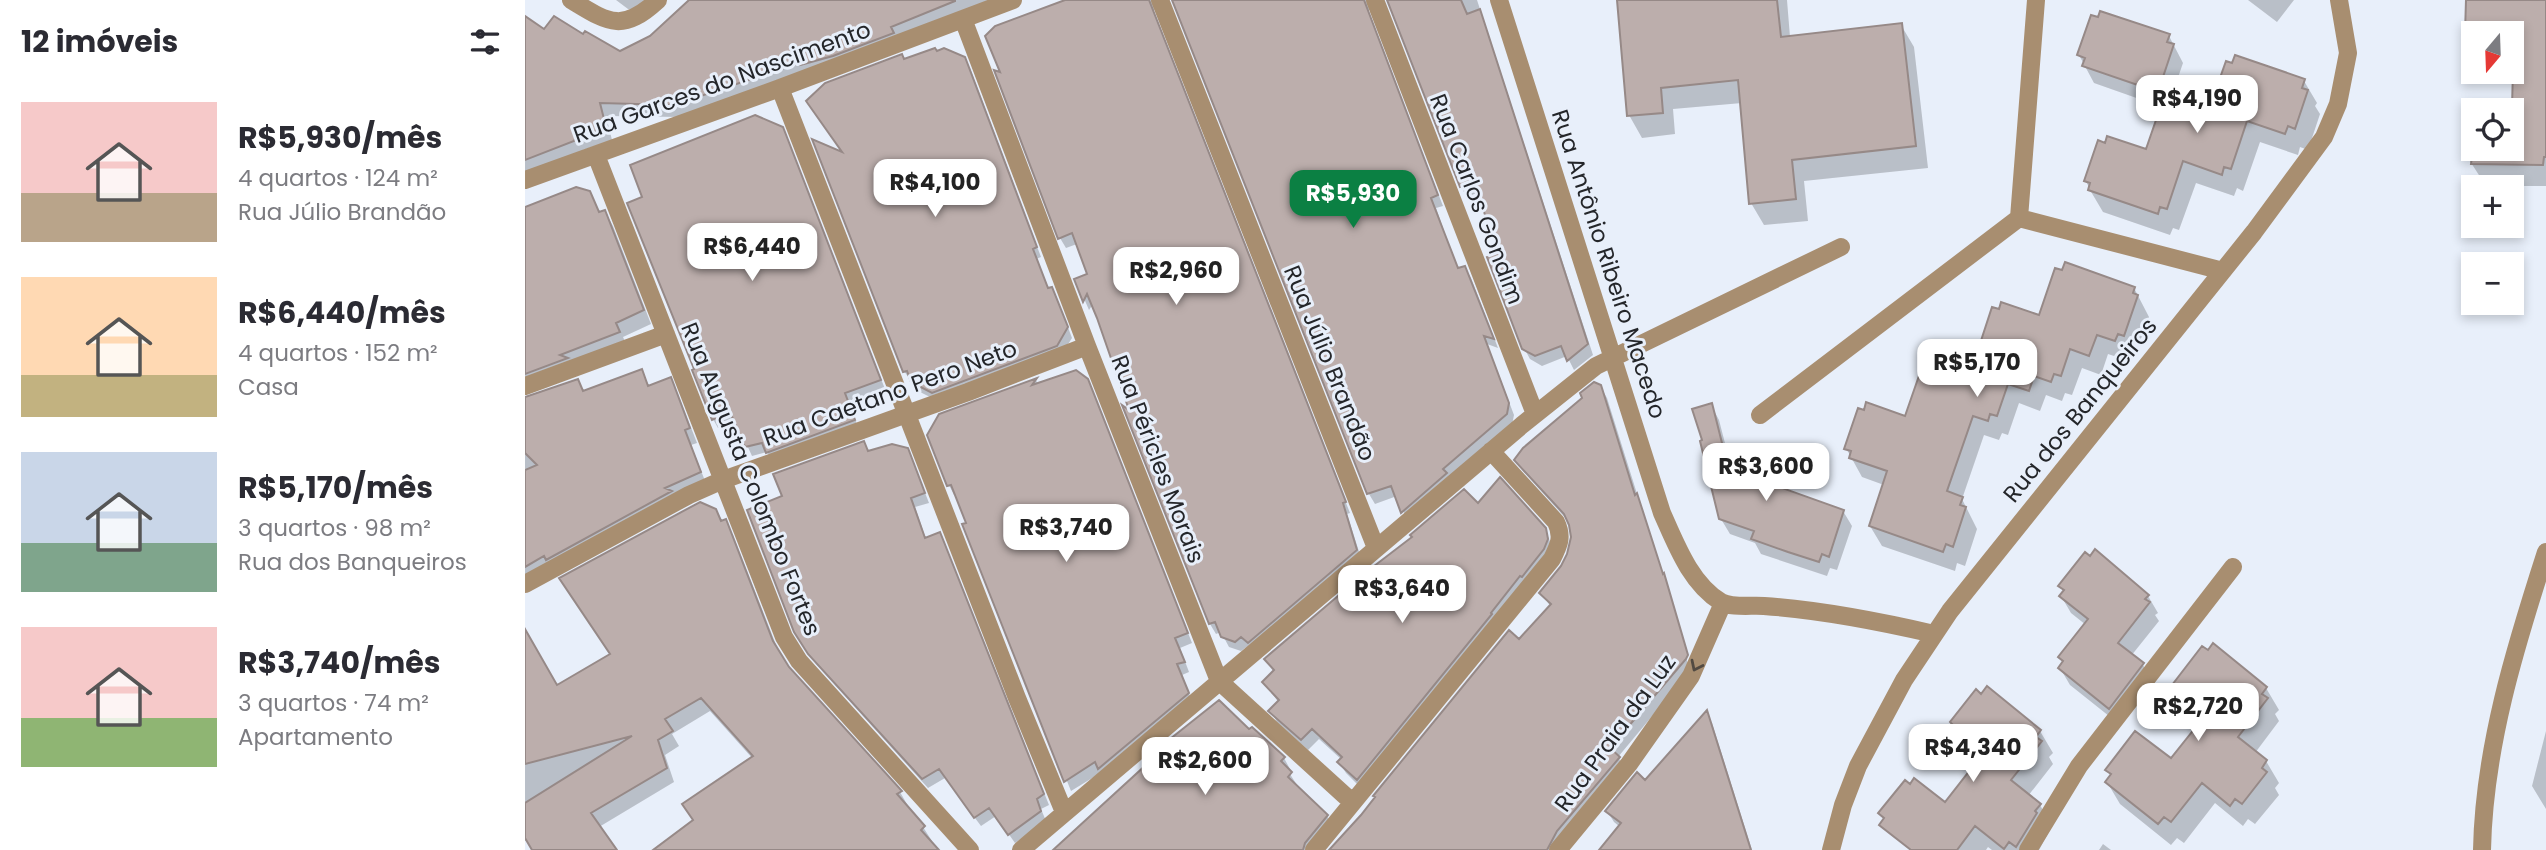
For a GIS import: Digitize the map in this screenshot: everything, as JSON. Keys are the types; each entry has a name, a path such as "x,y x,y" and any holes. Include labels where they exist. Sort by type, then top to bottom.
{"street":[{"path":"571,0 602,19 622,22 635,18 658,0"},
{"name":"Rua Garces do Nascimento","path":"525,180 779,89 1013,0"},
{"name":"Rua Júlio Brandão","path":"1160,0 1376,548"},
{"name":"Rua Carlos Gondim","path":"1375,0 1535,414"},
{"name":"Rua Antônio Ribeiro Macedo","path":"1499,0 1662,513 1683,559 1698,581 1723,604"},
{"path":"1760,415 2019,218 2036,0"},
{"name":"Rua dos Banqueiros","path":"1831,850 1843,805 1858,766 1904,680 1934,634 2223,271 2324,137 2338,104 2348,54 2339,0"},
{"name":"Rua Péricles Morais","path":"963,19 1219,681"},
{"path":"779,89 1064,812"},
{"name":"Rua Augusta Colombo Fortes","path":"596,155 784,637 799,661 970,850"},
{"path":"2019,218 2223,271"},
{"path":"1021,850 1535,414 1596,366 1841,247"},
{"path":"525,386 666,334"},
{"name":"Rua Caetano Pero Neto","path":"525,584 689,495 723,480 1087,345"},
{"path":"1314,850 1453,683 1552,559 1561,541 1556,522 1492,451"},
{"path":"2482,850 2497,729 2514,653 2546,552"},
{"path":"2028,850 2079,766 2233,567"},
{"path":"1723,604 1800,608 1879,621 1934,634"},
{"name":"Rua Praia da Luz","path":"1558,850 1629,764 1691,676 1723,604"},
{"path":"1219,681 1352,802"}],"building":[{"path":"689,0 955,1 891,27 894,33 833,56 800,65 799,63 674,105 600,103 606,127 525,160 525,16 544,29 554,16 583,34 585,31 620,51 650,36"},
{"path":"1065,0 1149,0 1346,502 1343,503 1357,550 1248,643 1241,637 1235,642 1221,637 1215,622 1209,624 1122,405 1129,410 1097,318 1087,294 1083,302 1074,279 1087,274 1072,233 1058,239 994,70 1000,72 985,36 995,26"},
{"path":"1172,0 1364,0 1438,195 1431,198 1444,232 1458,268 1465,266 1494,339 1484,336 1509,403 1507,414 1443,469 1447,473 1401,513 1391,486 1367,494"},
{"path":"1387,0 1461,0 1467,14 1480,9 1588,344 1567,361 1561,346 1535,356 1522,349 1487,257 1499,253 1473,182 1460,187"},
{"path":"1617,0 1777,0 1781,37 1902,23 1916,146 1792,160 1796,199 1749,204 1738,80 1661,88 1663,113 1627,116"},
{"path":"2466,0 2546,0 2546,157 2543,165 2471,164 2471,161 2524,161 2524,98 2512,98 2513,84 2524,84 2524,21 2465,21"},
{"path":"2100,11 2170,34 2167,42 2174,44 2158,92 2082,66 2085,58 2077,55 2091,15 2098,17"},
{"path":"935,48 937,51 944,48 965,57 1037,247 1033,249 1048,288 1052,287 1068,327 1057,346 932,393 911,382 907,371 903,372 812,139 842,152 806,101 825,83 902,54 904,59"},
{"path":"2235,55 2305,79 2302,88 2308,90 2295,129 2288,126 2285,134 2247,121 2231,169 2224,167 2222,175 2183,161 2167,209 2160,207 2158,214 2088,190 2090,183 2084,181 2098,140 2105,143 2107,136 2146,149 2165,94 2209,109 2226,61 2232,63"},
{"path":"755,115 783,127 881,380 845,393 855,420 766,453 762,443 745,447 730,412 712,420 627,203 642,197 630,165"},
{"path":"576,187 590,191 599,212 605,210 644,310 616,323 620,332 560,355 568,358 525,374 525,207"},
{"path":"2065,262 2135,287 2133,293 2138,295 2124,336 2118,334 2115,341 2097,335 2089,356 2070,349 2061,376 2054,374 2051,382 2034,376 2029,391 2008,384 1997,416 1990,414 1988,421 1973,416 1947,491 1963,497 1960,505 1966,507 1953,547 1946,544 1943,552 1869,526 1887,471 1849,458 1851,451 1844,449 1858,408 1864,410 1866,402 1905,416 1929,347 1935,349 1938,343 1976,356 1992,307 1999,309 2001,302 2039,315 2055,268 2062,270"},
{"path":"642,369 648,386 671,377 690,428 685,430 701,472 665,488 672,491 546,560 544,556 525,567 525,470 537,465 525,453 525,397 578,379 583,391"},
{"path":"1076,370 1088,379 1188,633 1175,638 1185,662 1177,664 1189,693 1098,769 1095,762 1064,782 962,524 966,523 951,485 947,486 927,435 939,414 1037,378 1032,385"},
{"path":"1594,382 1601,385 1635,495 1637,493 1664,573 1688,655 1686,659 1610,748 1620,757 1557,831 1547,850 1329,850 1361,815 1375,797 1373,796 1509,630 1519,639 1551,604 1539,593 1561,566 1567,554 1571,537 1569,525 1564,514 1514,460 1523,448 1582,398 1580,393"},
{"path":"1712,403 1731,479 1765,490 1768,483 1844,510 1829,557 1822,554 1819,562 1788,552 1751,539 1754,531 1719,519 1700,441 1702,440 1692,409"},
{"path":"864,441 868,451 892,444 908,448 925,493 911,498 925,538 940,532 1044,794 1037,799 1041,811 1008,835 989,808 974,818 939,769 922,779 808,654 794,632 747,510 782,496 773,474"},
{"path":"1500,477 1546,528 1548,539 1544,549 1357,780 1337,762 1342,757 1312,729 1301,740 1268,711 1279,700 1262,682 1274,670 1264,659 1365,573 1412,537 1410,535 1464,489 1478,503"},
{"path":"700,502 716,509 721,521 726,519 773,641 789,667 902,791 897,794 925,826 921,830 939,850 653,850 693,820 682,804 753,756 701,698 665,719 673,731 658,740 667,768 591,813 617,850 532,850 525,838 525,803 632,736 525,764 525,629 557,685 610,654 559,578"},
{"path":"2095,549 2149,595 2145,599 2150,602 2118,643 2144,663 2109,709 2058,668 2063,661 2058,657 2088,619 2059,596 2064,590 2058,586 2085,552 2090,556"},
{"path":"2213,643 2267,687 2262,694 2268,698 2238,737 2267,760 2262,768 2267,772 2242,804 2235,799 2230,806 2202,783 2171,822 2164,817 2158,824 2105,782 2111,774 2105,770 2135,731 2171,758 2207,713 2172,685 2202,646 2208,650"},
{"path":"1987,686 2041,730 2036,737 2042,741 2011,780 2041,804 2035,811 2037,813 2016,847 2009,842 2004,849 1975,826 1957,850 1911,850 1879,825 1884,818 1878,813 1905,780 1910,784 1914,778 1945,802 1981,756 1951,732 1955,727 1950,722 1976,689 1981,694"},
{"path":"1219,700 1249,729 1252,727 1285,757 1281,761 1292,772 1288,777 1328,815 1305,843 1303,850 1053,850 1148,763 1145,759"},
{"path":"1707,710 1751,850 1599,850 1621,823 1605,811 1637,772 1645,780"}]}
